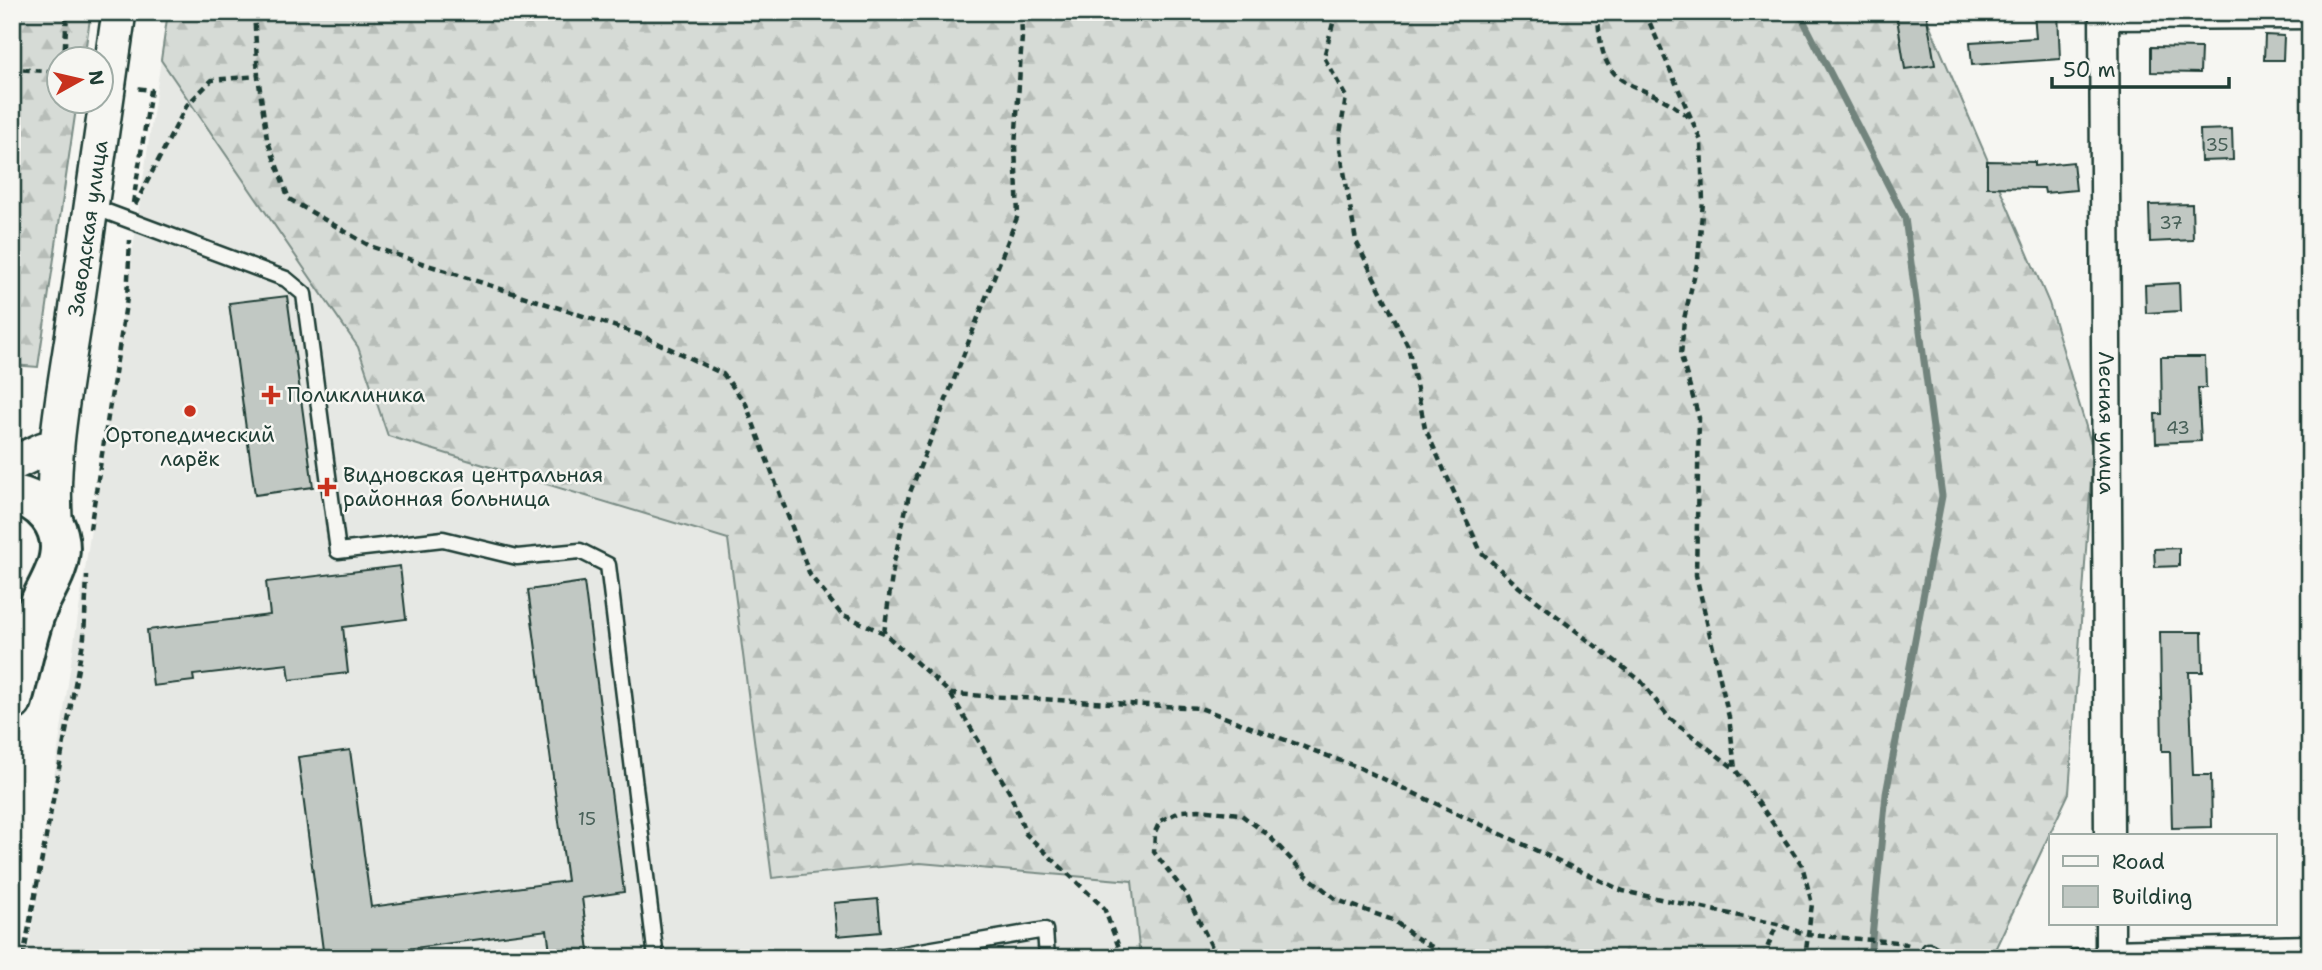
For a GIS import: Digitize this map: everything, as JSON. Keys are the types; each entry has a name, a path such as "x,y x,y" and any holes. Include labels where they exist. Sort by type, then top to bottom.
{"main road":[{"path":"12,701 39,600 60,555 56,529 45,509 15,485"},
{"path":"12,589 40,584 55,568"}],"street":[{"name":"Заводская улица","path":"114,46 119,12"},
{"path":"2104,14 2310,14"},
{"name":"Лесная улица","path":"2104,14 2109,834"},
{"name":"Заводская улица","path":"68,361 104,116"},
{"path":"15,485 44,449 57,419 68,361"},
{"path":"56,529 56,470 68,361"},
{"path":"2109,925 2110,956 2310,950"}],"lane":[{"path":"91,206 286,279 304,294 338,551 443,539 517,557 580,551 608,565 656,958"},
{"path":"880,958 1045,930 1047,958"},
{"path":"2075,958 2110,956"}],"path":[{"path":"65,46 67,12"},
{"path":"254,12 258,76 267,139 289,199 370,247 641,335 723,374 746,404 810,575 841,614 884,634 951,694 1010,793 1026,834 1104,908 1123,958"},
{"path":"884,634 894,562 909,495 1018,215 1015,147 1021,12"},
{"path":"1336,12 1324,57 1346,97 1340,148 1356,241 1408,346 1425,428 1481,552 1518,587 1641,681 1669,718 1735,769 1802,865 1812,904 1805,958"},
{"path":"1598,12 1598,39 1610,71 1626,83 1678,108 1695,124"},
{"path":"1645,12 1701,141 1703,202 1698,260 1684,319 1681,356 1699,418 1696,575 1729,717 1735,769"},
{"path":"12,66 15,69 46,71"},
{"path":"116,85 151,90 132,212 187,105 212,80 258,76"},
{"path":"951,694 1200,708 1360,768 1623,891 1777,924 1808,935 1898,942"},
{"path":"1215,958 1186,894 1154,852 1155,832 1160,821 1181,811 1240,814 1267,834 1306,875 1337,900 1393,920 1415,937 1451,958"},
{"path":"1763,958 1777,924"}],"shaded area":[{"name":"Видновская центральная районная больница","path":"161,60 358,347 388,436 728,539 772,877 920,863 1132,881 1140,958 27,958"}],"green space":[{"path":"23,12 91,12 86,46 46,46 46,116 75,116 38,367 12,365 12,50"},
{"path":"168,12 1924,12 2049,303 2093,450 2069,793 1991,958 1140,958 1132,881 920,863 772,878 728,539 388,436 358,347 161,60"}],"building":[{"path":"1896,12 1926,12 1935,65 1905,69"},
{"path":"2034,12 2058,12 2060,59 1972,65 1970,42 2036,38"},
{"path":"2265,35 2284,36 2283,60 2264,60"},
{"path":"2151,47 2201,48 2200,73 2151,72"},
{"path":"2232,129 2233,160 2201,161 2200,130"},
{"path":"1987,161 2035,162 2035,166 2073,162 2076,190 2045,193 2044,188 1987,187"},
{"path":"2192,204 2193,240 2150,242 2149,205"},
{"path":"2179,283 2180,311 2146,313 2145,285"},
{"name":"Поликлиника","path":"287,296 313,487 255,495 229,303"},
{"path":"2161,357 2205,357 2206,388 2198,388 2201,441 2156,443 2155,414 2162,414"},
{"path":"2179,548 2179,566 2155,567 2154,549"},
{"path":"400,566 406,619 343,627 348,673 290,680 288,664 193,675 194,681 153,686 147,630 270,615 266,582"},
{"path":"584,582 624,892 582,898 590,958 551,958 547,930 377,953 378,958 324,958 298,757 350,750 371,907 567,881 528,590"},
{"path":"2160,632 2202,632 2203,672 2189,672 2193,775 2211,775 2212,827 2172,828 2170,751 2162,751"},
{"path":"878,899 881,932 837,936 834,903"}],"waterway":[{"path":"1799,12 1905,218 1942,496 1886,794 1870,958"}],"place":[{"name":"Поликлиника","path":"271,395"},
{"name":"Ортопедический ларёк","path":"190,411"},
{"name":"Видновская центральная районная больница","path":"327,487"}]}
